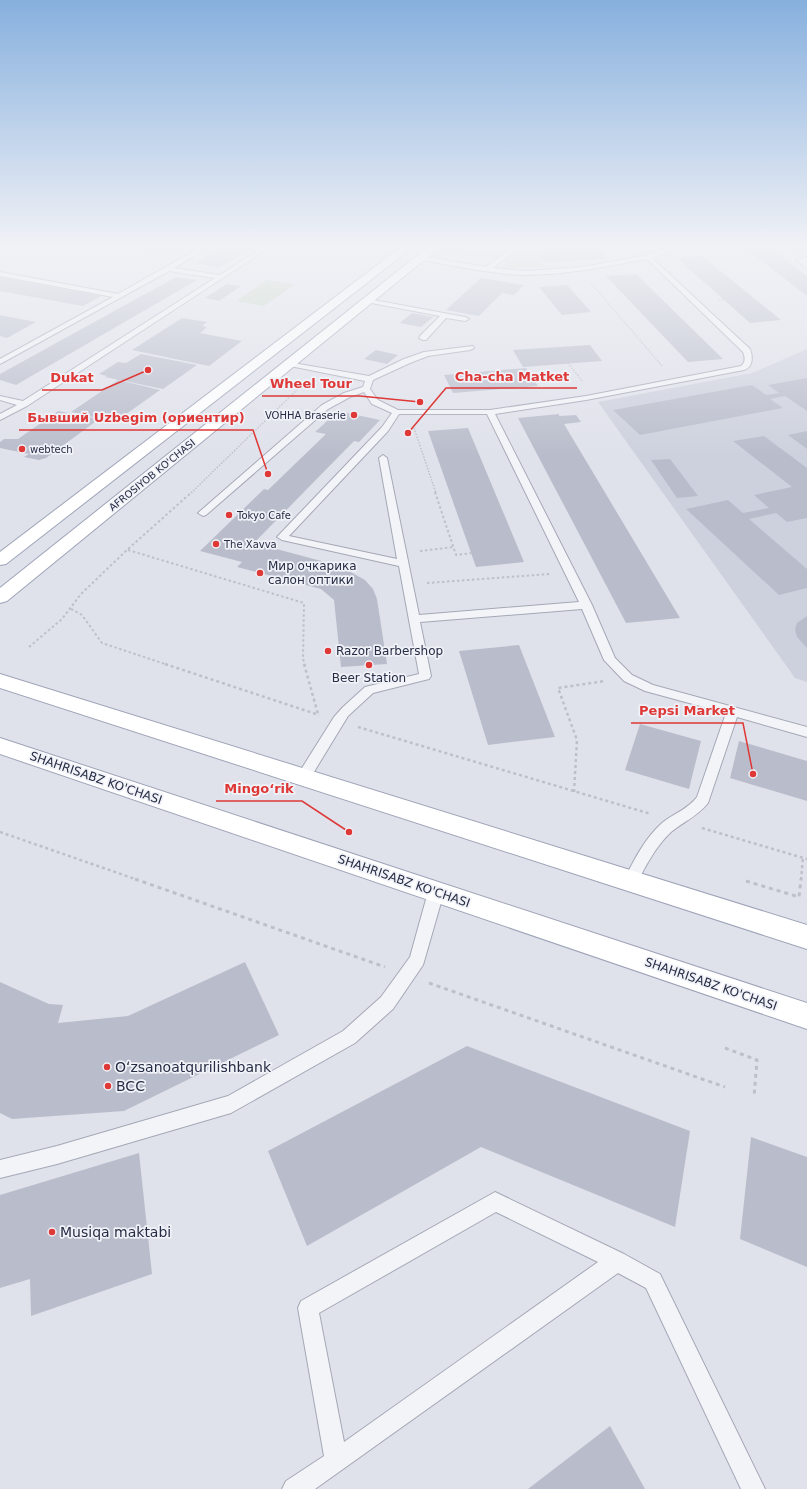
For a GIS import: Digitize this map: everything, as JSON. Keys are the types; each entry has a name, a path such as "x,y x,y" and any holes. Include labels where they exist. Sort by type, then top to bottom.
{"main road":[{"name":"AFROSIYOB KO'CHASI","path":"0,560 317,316"},
{"name":"AFROSIYOB KO'CHASI","path":"0,597 349,316"},
{"path":"0,681 304,776 807,937"},
{"name":"SHAHRISABZ KO'CHASI","path":"0,746 807,1016"}],"lane":[{"path":"0,362 82,316"},
{"path":"0,417 24,404 160,316"},
{"path":"423,338 444,316"},
{"path":"452,316 465,319"},
{"path":"366,389 375,402 397,412 490,412 586,398 744,368 749,364 747,351 711,316"},
{"path":"290,364 370,379 407,361 427,354 470,348"},
{"path":"366,389 370,379"},
{"path":"203,513 326,407 347,395 366,389"},
{"path":"0,398 24,404"},
{"path":"397,412 385,429 282,537 404,564"},
{"path":"490,412 586,605 610,660 628,678 649,688 807,732"},
{"path":"304,776 338,721 351,705 362,699 369,690 424,676 383,458"},
{"path":"413,619 586,605"},
{"path":"631,880 647,848 656,837 675,821 697,809 703,800 733,711"},
{"path":"0,1169 57,1155 231,1104 349,1037 387,1004 417,960 436,892"},
{"path":"336,1461 308,1308 495,1202 617,1261 653,1281 753,1489"},
{"path":"294,1489 336,1461 617,1261"}],"path":[{"path":"620,316 675,381"},
{"path":"29,647 62,619 81,594 178,506 318,369"},
{"path":"418,441 456,555 472,554"},
{"path":"402,553 454,548"},
{"path":"128,550 304,603 303,660 319,715"},
{"path":"407,585 570,572"},
{"path":"71,609 82,615 102,643 338,721 574,792 807,859"},
{"path":"574,792 577,740 558,688 628,678"},
{"path":"0,832 388,969"},
{"path":"746,881 799,897 803,857"},
{"path":"426,982 725,1087"},
{"path":"725,1048 757,1060 754,1097"}],"shaded area":[{"path":"807,349 807,682 795,678 598,402 752,373"}],"building":[{"path":"0,316 36,322 7,338 0,336"},
{"path":"104,316 134,316 16,385 0,380 0,374"},
{"path":"408,316 433,317 421,327 400,323"},
{"path":"645,316 679,316 723,359 688,362"},
{"path":"743,316 777,316 781,320 750,323"},
{"path":"182,318 207,322 202,326 207,327 200,333 242,341 209,366 132,350"},
{"path":"590,345 602,361 523,367 513,350"},
{"path":"376,350 398,355 387,364 364,359"},
{"path":"141,354 197,365 163,389 105,377 107,376 99,374 118,362 126,363"},
{"path":"526,368 538,386 453,393 444,375"},
{"path":"807,378 807,411 785,396 770,399 783,408 640,435 613,410 752,385 766,395 779,393 768,385"},
{"path":"118,380 160,390 115,422 71,412"},
{"path":"58,411 99,419 46,458 39,460 24,457 29,454 0,448 0,442 4,439 18,439"},
{"path":"338,411 380,420 359,442 354,441 254,543 340,566 365,580 373,589 377,599 387,664 341,667 334,600 321,589 237,567 242,562 200,551 264,489 268,490 326,434 315,432"},
{"path":"559,414 559,416 576,415 581,422 564,424 680,618 626,623 518,418"},
{"path":"468,428 524,562 476,567 428,431"},
{"path":"807,431 807,449 788,435"},
{"path":"764,436 807,468 807,518 787,522 776,513 749,519 807,569 807,588 779,595 686,509 728,500 743,513 769,508 754,495 792,487 733,441"},
{"path":"670,459 698,496 677,498 651,460"},
{"path":"807,616 807,648 797,637 795,630 797,623"},
{"path":"519,645 555,737 488,745 459,651"},
{"path":"640,724 701,741 689,789 625,770"},
{"path":"739,741 807,761 807,801 730,778"},
{"path":"245,962 279,1035 124,1111 12,1119 0,1113 0,982 49,1004 63,1005 58,1023 128,1016"},
{"path":"467,1046 690,1131 675,1227 481,1147 307,1246 268,1151"},
{"path":"751,1137 807,1157 807,1267 740,1239"},
{"path":"139,1153 152,1274 31,1316 30,1279 0,1288 0,1195"},
{"path":"610,1426 645,1489 528,1489"}],"place":[{"name":"Dukat","path":"148,370"},
{"name":"Wheel Tour","path":"420,402"},
{"name":"VOHHA Braserie","path":"354,415"},
{"name":"Cha-cha Matket","path":"408,433"},
{"name":"webtech","path":"22,449"},
{"name":"Бывший Uzbegim (ориентир)","path":"268,474"},
{"name":"Tokyo Cafe","path":"229,515"},
{"name":"The Xavva","path":"216,544"},
{"name":"Мир очкарика салон оптики","path":"260,573"},
{"name":"Razor Barbershop","path":"328,651"},
{"name":"Beer Station","path":"369,665"},
{"name":"Pepsi Market","path":"753,774"},
{"name":"Mingoʻrik","path":"349,832"},
{"name":"Oʻzsanoatqurilishbank","path":"107,1067"},
{"name":"BCC","path":"108,1086"},
{"name":"Musiqa maktabi","path":"52,1232"}]}
